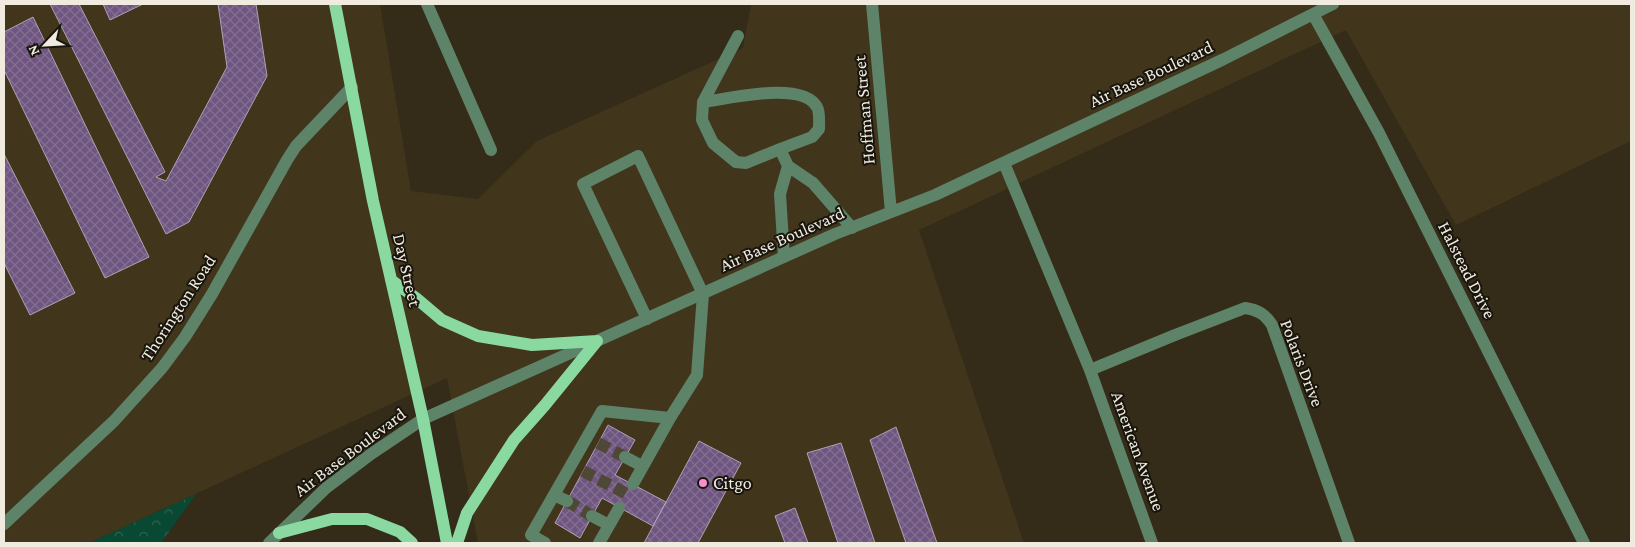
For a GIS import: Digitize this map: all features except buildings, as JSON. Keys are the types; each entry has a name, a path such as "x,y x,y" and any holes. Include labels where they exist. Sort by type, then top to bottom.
{"main road":[{"name":"Day Street","path":"335,4 373,201 423,419 447,543"},
{"path":"391,280 442,320 478,336 532,345 597,341"},
{"path":"457,543 467,513 514,440 597,341"},
{"path":"279,533 332,519 367,519 400,532 412,543"}],"street":[{"path":"427,4 491,150"},
{"name":"Hoffman Street","path":"872,4 891,212"},
{"name":"Air Base Boulevard","path":"269,543 326,488 371,454 423,419 784,257 935,195 1224,59 1333,4"},
{"name":"Halstead Drive","path":"1313,14 1379,133 1584,543"},
{"path":"702,102 766,93 792,93 811,99 818,108 819,129 812,137 746,163 736,162 713,143 702,120 702,102 738,36"},
{"name":"Thorington Road","path":"4,524 114,421 162,368 185,337 212,294 296,146 352,87"},
{"path":"780,148 788,166 814,182 852,228"},
{"path":"633,484 670,418 697,375 702,294 638,156 582,184 647,319"},
{"name":"American Avenue","path":"1004,163 1090,370 1152,543"},
{"path":"784,257 780,194 788,166"},
{"name":"Polaris Drive","path":"1090,370 1246,308 1265,315 1272,325 1349,543"},
{"path":"545,543 531,535 554,494 578,468 593,440 602,411 670,418"},
{"path":"625,457 642,466"},
{"path":"554,494 567,501"},
{"path":"599,543 619,508"},
{"path":"592,516 609,526"}],"shaded area":[{"path":"4,4 380,4 411,191 478,199 537,141 743,48 751,4 1631,4 1631,141 1456,225 1346,30 919,230 1024,543 478,543 447,378 89,543 4,543"}],"green space":[{"path":"196,494 161,543 89,543"}],"tunnel":[{"path":"598,443 625,457"},
{"path":"583,471 627,494"},
{"path":"567,501 592,516"}],"place":[{"name":"Citgo","path":"703,483"}]}
